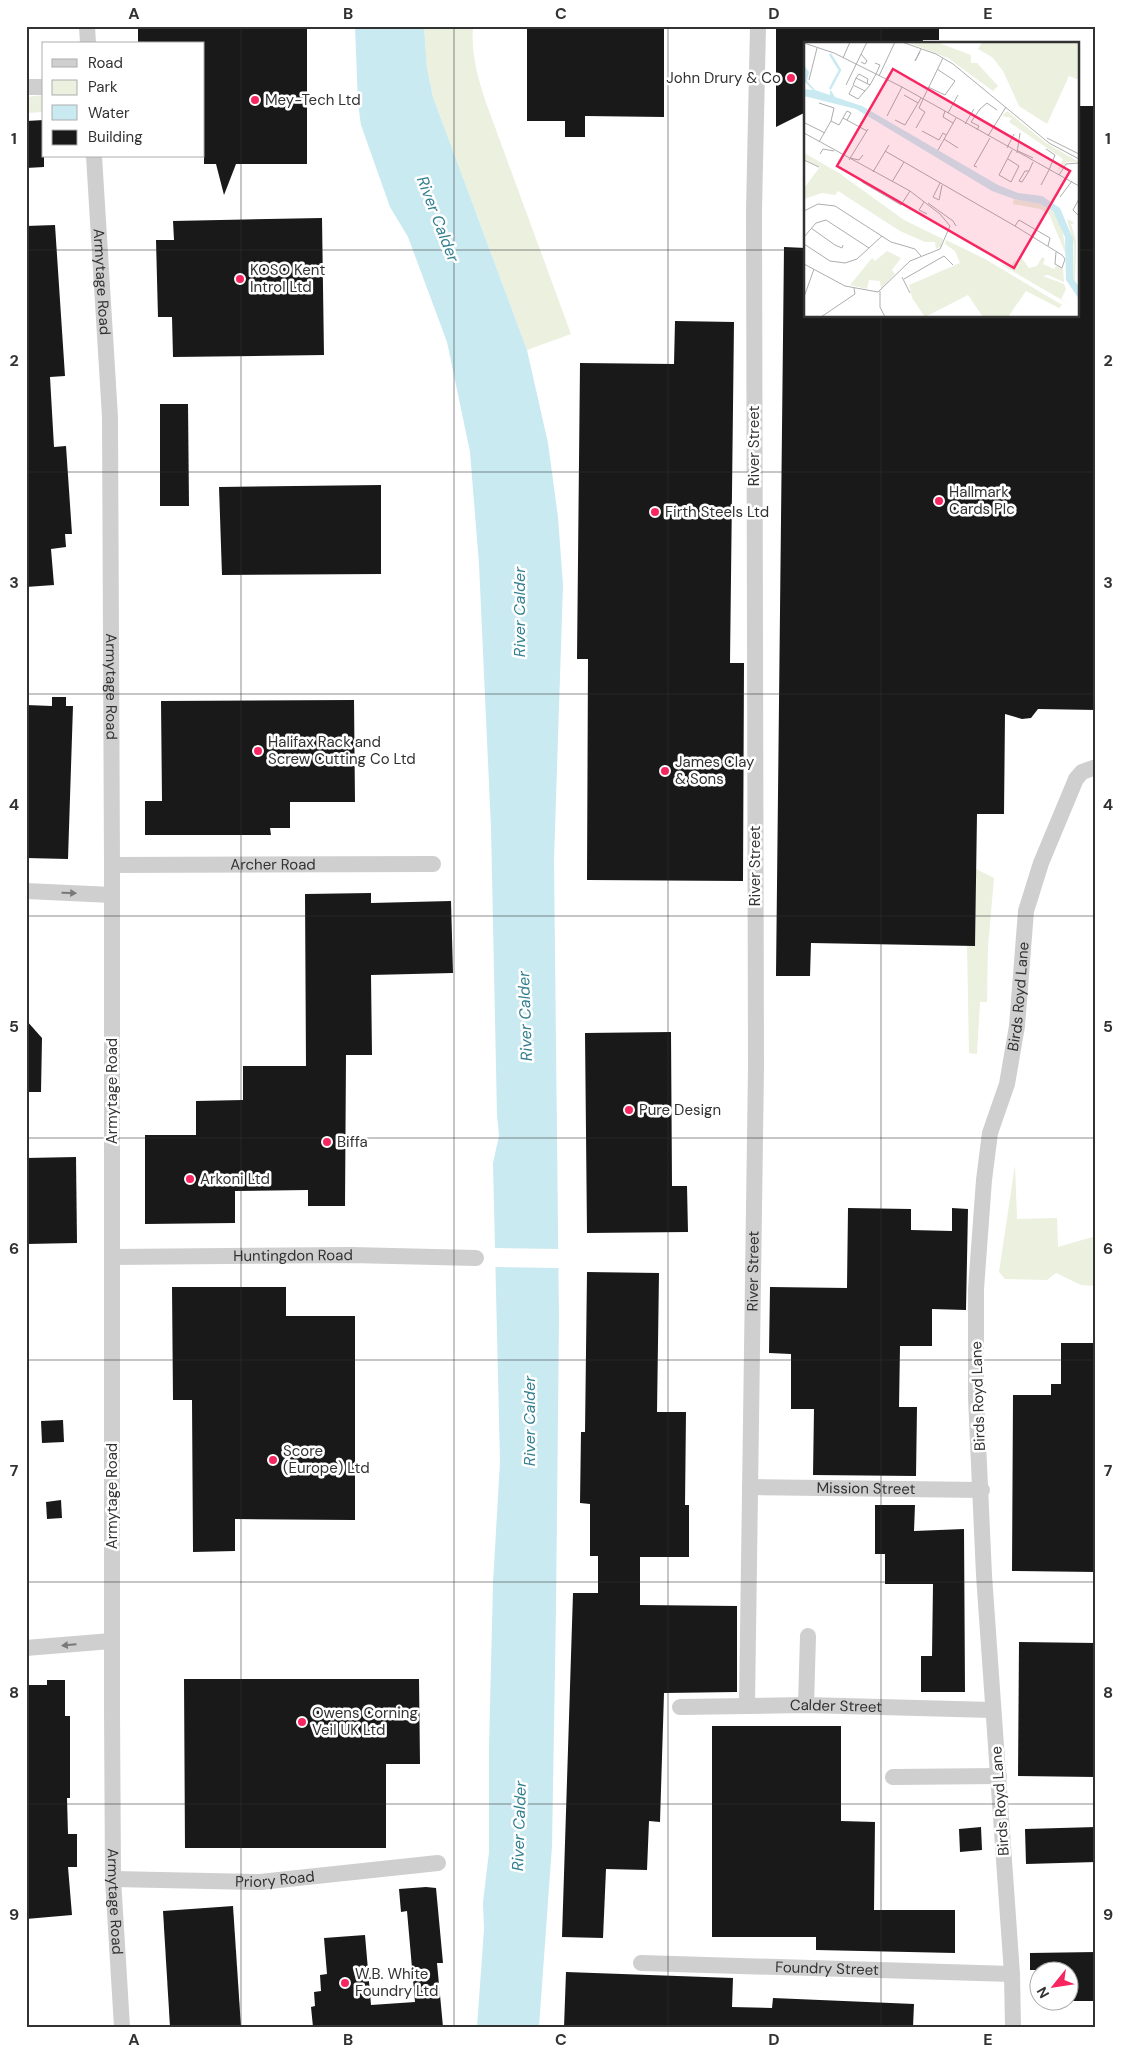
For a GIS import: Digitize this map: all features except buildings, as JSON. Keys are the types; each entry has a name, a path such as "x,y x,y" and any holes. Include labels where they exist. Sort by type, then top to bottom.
{"street":[{"path":"87,26 88,42"},
{"name":"River Street","path":"747,1705 756,1068 754,210 758,26"},
{"path":"26,87 42,86"},
{"name":"Armytage Road","path":"94,158 110,417 112,865 111,1641 113,1880 122,2027"},
{"name":"Birds Royd Lane","path":"1013,2027 1012,1974 999,1776 992,1710 976,1398 976,1289 984,1180 990,1133 1007,1084 1014,1051 1026,911 1041,864 1076,779 1082,772 1094,767"},
{"name":"Archer Road","path":"112,865 433,864"},
{"path":"26,891 112,895"},
{"name":"Huntingdon Road","path":"112,1257 352,1255 476,1258"},
{"name":"Mission Street","path":"750,1487 982,1490"},
{"path":"806,1705 808,1636"},
{"path":"26,1648 111,1641"},
{"name":"Calder Street","path":"680,1707 806,1705 992,1710"},
{"path":"893,1777 999,1776"},
{"name":"Priory Road","path":"113,1880 260,1882 438,1863"},
{"name":"Foundry Street","path":"641,1963 1012,1974"}],"green space":[{"path":"424,26 473,26 473,45 479,82 571,334 527,350 433,97 427,68"},
{"path":"42,95 42,112 26,113 26,97"},
{"path":"976,869 994,878 988,947 987,1002 980,1002 977,1054 969,1053 967,945 975,945"},
{"path":"1015,1165 1017,1219 1057,1218 1058,1247 1096,1236 1096,1286 1081,1285 1056,1273 1047,1280 1005,1279 999,1272"}],"water":[{"name":"River Calder","path":"355,26 424,26 427,68 433,97 527,350 548,443 558,517 563,585 554,860 559,1319 556,1609 552,1846 539,2027 477,2027 484,1929 483,1902 489,1852 489,1747 493,1583 500,1462 493,1163 499,1136 491,828 479,564 470,452 447,342 408,237 390,207 361,125 358,104"}],"pier":[{"path":"493,1248 561,1249 561,1268 494,1267"}],"place":[{"name":"John Drury & Co","path":"791,78"},
{"name":"Mey-Tech Ltd","path":"255,100"},
{"name":"KOSO Kent Introl Ltd","path":"240,279"},
{"name":"Hallmark Cards Plc","path":"939,501"},
{"name":"Firth Steels Ltd","path":"655,512"},
{"name":"Halifax Rack and Screw Cutting Co Ltd","path":"258,751"},
{"name":"James Clay & Sons","path":"665,771"},
{"name":"Pure Design","path":"629,1110"},
{"name":"Biffa","path":"327,1142"},
{"name":"Arkoni Ltd","path":"190,1179"},
{"name":"Score (Europe) Ltd","path":"273,1460"},
{"name":"Owens Corning Veil UK Ltd","path":"302,1722"},
{"name":"W.B. White Foundry Ltd","path":"345,1983"}]}
